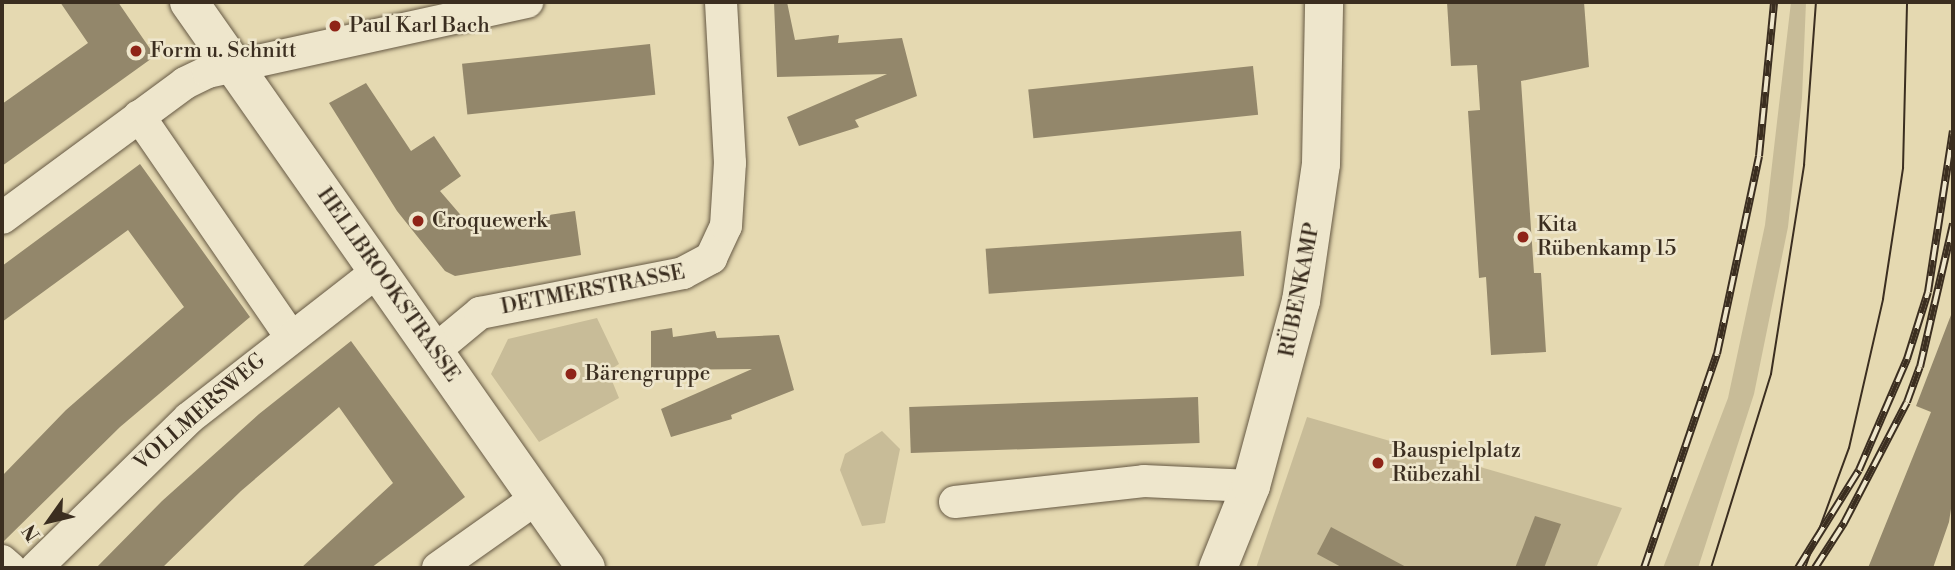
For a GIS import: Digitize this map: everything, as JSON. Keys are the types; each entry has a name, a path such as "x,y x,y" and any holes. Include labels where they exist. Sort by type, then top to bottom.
{"street":[{"name":"HELLBROOKSTRASSE","path":"189,2 586,568"},
{"path":"2,218 139,116 208,72 527,2"},
{"name":"DETMERSTRASSE","path":"434,351 480,313 683,273 711,258 726,226 730,163 721,2"},
{"name":"RÜBENKAMP","path":"1218,568 1251,486 1307,266 1321,163 1324,2"},
{"path":"139,116 290,336"},
{"name":"VOLLMERSWEG","path":"36,568 189,418 290,336 378,271"},
{"path":"955,502 1144,481 1251,486"},
{"path":"438,568 537,498"},
{"path":"2,561 10,568"}],"shaded area":[{"path":"1791,2 1806,2 1802,98 1788,227 1754,394 1698,568 1663,568 1728,398 1765,225"},
{"path":"597,318 619,364 608,371 619,398 539,442 491,374 508,339"},
{"name":"Bauspielplatz Rübezahl","path":"1307,417 1622,508 1596,568 1256,568"},
{"path":"882,431 900,449 885,523 862,526 840,470 845,454"}],"building":[{"path":"60,2 118,2 155,56 2,166 2,104 88,43"},
{"path":"774,2 787,2 795,40 839,35 838,43 902,38 917,96 855,120 859,127 799,146 787,117 887,74 777,77"},
{"path":"1447,2 1584,2 1589,67 1521,81 1534,273 1541,273 1546,352 1491,355 1486,277 1479,278 1468,111 1480,110 1477,65 1451,66"},
{"path":"650,44 655,95 467,114 462,64"},
{"path":"1253,66 1258,115 1033,138 1028,90"},
{"path":"366,83 411,151 434,136 461,176 440,191 471,227 575,211 581,255 455,276 445,271 397,211 329,103"},
{"path":"140,164 250,317 120,427 2,543 2,476 66,410 184,307 128,230 2,322 2,266"},
{"path":"1241,231 1244,276 989,294 986,249"},
{"path":"1951,315 1953,496 1949,522 1933,568 1868,568 1931,412 1916,406"},
{"path":"672,328 673,337 715,331 717,338 779,335 794,390 731,415 732,419 671,437 661,409 752,369 651,370 651,331"},
{"path":"351,341 465,497 371,568 301,568 393,483 339,407 241,491 162,568 96,568 162,501 259,414"},
{"path":"1198,397 1200,443 911,453 909,407"},
{"path":"1535,516 1561,524 1544,568 1515,568"},
{"path":"1331,527 1408,568 1343,568 1317,554"}],"tram line":[{"path":"1711,568 1771,374 1804,165 1816,2"},
{"path":"1805,568 1849,448 1883,299 1903,168 1907,2"}],"railway":[{"path":"1644,568 1717,354 1759,156 1774,2"},
{"path":"1798,568 1859,470 1907,359 1928,292 1953,131"},
{"path":"1815,568 1844,523 1907,402 1920,367 1953,224"}],"place":[{"name":"Paul Karl Bach","path":"335,26"},
{"name":"Form u. Schnitt","path":"136,51"},
{"name":"Croquewerk","path":"418,221"},
{"name":"Kita Rübenkamp 15","path":"1523,237"},
{"name":"Bärengruppe","path":"571,374"},
{"name":"Bauspielplatz Rübezahl","path":"1378,463"}]}
